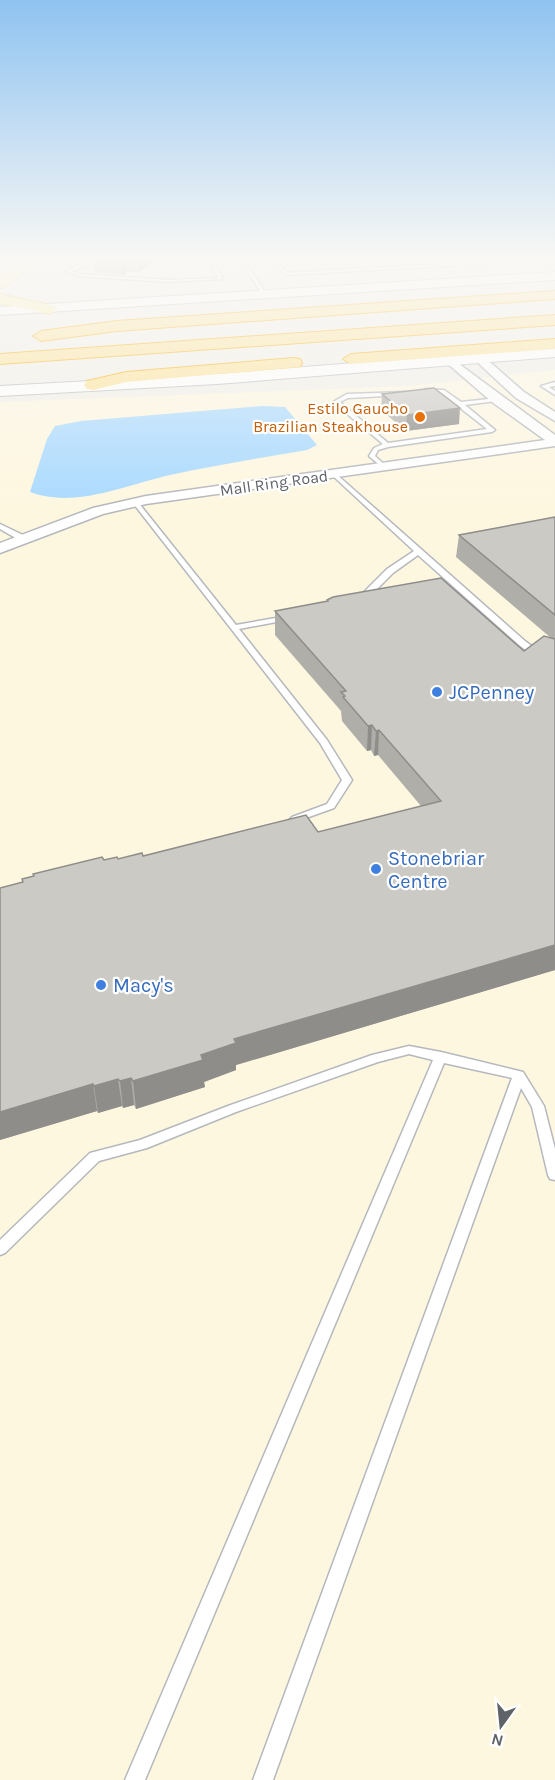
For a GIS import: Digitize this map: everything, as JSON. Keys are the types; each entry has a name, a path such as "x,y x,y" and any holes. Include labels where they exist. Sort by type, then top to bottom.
{"highway":[{"path":"0,359 272,341"},
{"path":"93,385 126,377 259,365 555,344"}],"main road":[{"path":"0,391 217,379 555,352"}],"street":[{"path":"480,359 520,395 555,417"},
{"path":"451,361 496,399 555,441"},
{"name":"Mall Ring Road","path":"0,548 98,512 135,502 335,475 555,441"}],"lane":[{"path":"555,384 544,386 555,393"},
{"path":"384,467 372,456 376,449 387,445 492,430 442,390 418,392"},
{"path":"387,445 336,402 347,396 406,392"},
{"path":"460,404 496,399"},
{"path":"335,475 522,643 534,652 555,660"},
{"path":"135,502 324,742 347,780 332,806 286,822"},
{"path":"0,526 24,538"},
{"path":"357,604 390,571 418,551"},
{"path":"234,628 292,617"},
{"path":"0,1249 95,1157 142,1144 232,1109 376,1058 410,1050 519,1075 538,1106 555,1174"},
{"path":"135,1780 441,1056"},
{"path":"263,1780 519,1075"}],"shaded area":[{"path":"555,370 555,1780 0,1780 0,402 408,386"}],"water":[{"path":"263,406 285,407 317,445 307,450 187,471 82,497 47,497 30,492 47,439 55,426 81,421"}],"building":[{"path":"434,388 460,408 407,415 382,394"},
{"path":"555,517 555,615 459,535"},
{"name":"Stonebriar Centre","path":"441,578 524,651 544,636 555,639 555,945 234,1039 236,1043 201,1055 203,1060 133,1081 131,1078 94,1086 93,1084 0,1112 0,888 23,882 22,879 34,876 33,874 102,857 104,860 142,853 143,856 306,815 318,832 441,801 379,730 376,731 372,725 368,726 343,697 345,696 341,692 346,691 275,611 328,601 333,597"}],"place":[{"name":"Estilo Gaucho Brazilian Steakhouse","path":"420,417"},
{"name":"JCPenney","path":"437,692"},
{"name":"Stonebriar Centre","path":"376,869"},
{"name":"Macy's","path":"101,985"}]}
